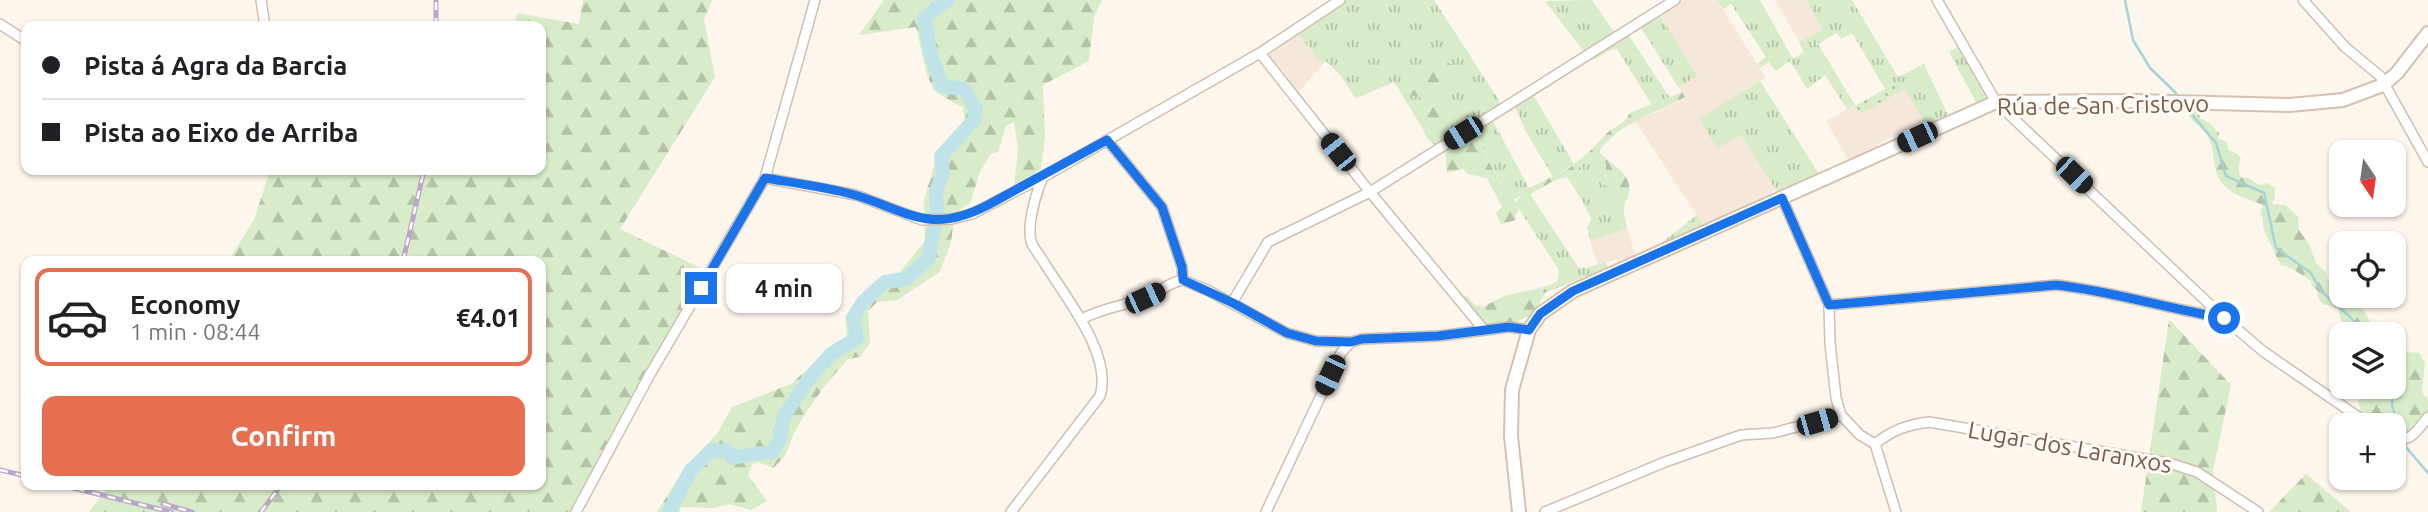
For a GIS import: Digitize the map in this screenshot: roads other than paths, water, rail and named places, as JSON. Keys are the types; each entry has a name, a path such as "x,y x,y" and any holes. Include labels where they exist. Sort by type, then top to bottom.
{"street":[{"path":"261,0 264,21"},
{"path":"576,512 649,376 765,178 815,0"},
{"path":"765,178 856,195 922,220 972,214 1043,177 1260,53 1340,0"},
{"path":"1233,303 1268,242 1370,192 1675,0"},
{"path":"1937,0 1996,102 2224,318 2264,352 2353,413"},
{"path":"2303,0 2345,47 2380,76 2428,162"},
{"path":"0,24 21,38"},
{"name":"Rúa de San Cristovo","path":"1519,512 1511,436 1512,390 1529,330 1540,314 1573,291 1996,102 2135,101 2290,105 2343,100 2383,85 2398,72 2428,33"},
{"path":"1260,53 1484,330"},
{"path":"1107,140 1162,207 1182,267 1183,280"},
{"path":"1011,512 1100,396 1104,385 1101,368 1082,319 1031,241 1032,213 1043,177"},
{"path":"1782,198 1829,305 1830,344 1836,398 1841,415 1860,435 1875,444 1896,512"},
{"path":"1082,319 1113,305 1145,298 1183,280 1233,303 1287,333 1316,341 1351,342 1362,339 1438,336 1509,327 1529,330"},
{"path":"1829,305 2056,285 2093,289 2224,318"},
{"path":"1266,512 1341,353 1351,342"},
{"path":"1545,512 1665,462 1741,435 1773,433 1841,415"},
{"path":"2406,438 2413,437 2428,417"},
{"name":"Lugar dos Laranxos","path":"1875,444 1888,433 1908,425 1928,422 2169,463 2197,472 2258,512"}],"waterway":[{"path":"669,512 691,470 712,450 727,451 733,458 772,452 780,439 783,418 807,381 831,354 857,338 853,318 863,302 885,282 906,279 929,258 937,207 936,191 943,174 941,156 974,120 976,109 964,89 942,86 931,55 924,18 948,0"},
{"path":"2125,0 2133,40 2150,68 2176,93"},
{"path":"2190,112 2216,143 2226,176 2264,193 2276,248 2311,273 2321,291 2354,322"},
{"path":"2392,399 2392,406 2406,447 2428,473"}],"railway":[{"path":"436,0 436,21"},
{"path":"404,256 423,175"},
{"path":"0,470 21,475"},
{"path":"81,490 171,512"},
{"path":"261,512 277,490"},
{"path":"163,504 192,512"}]}
